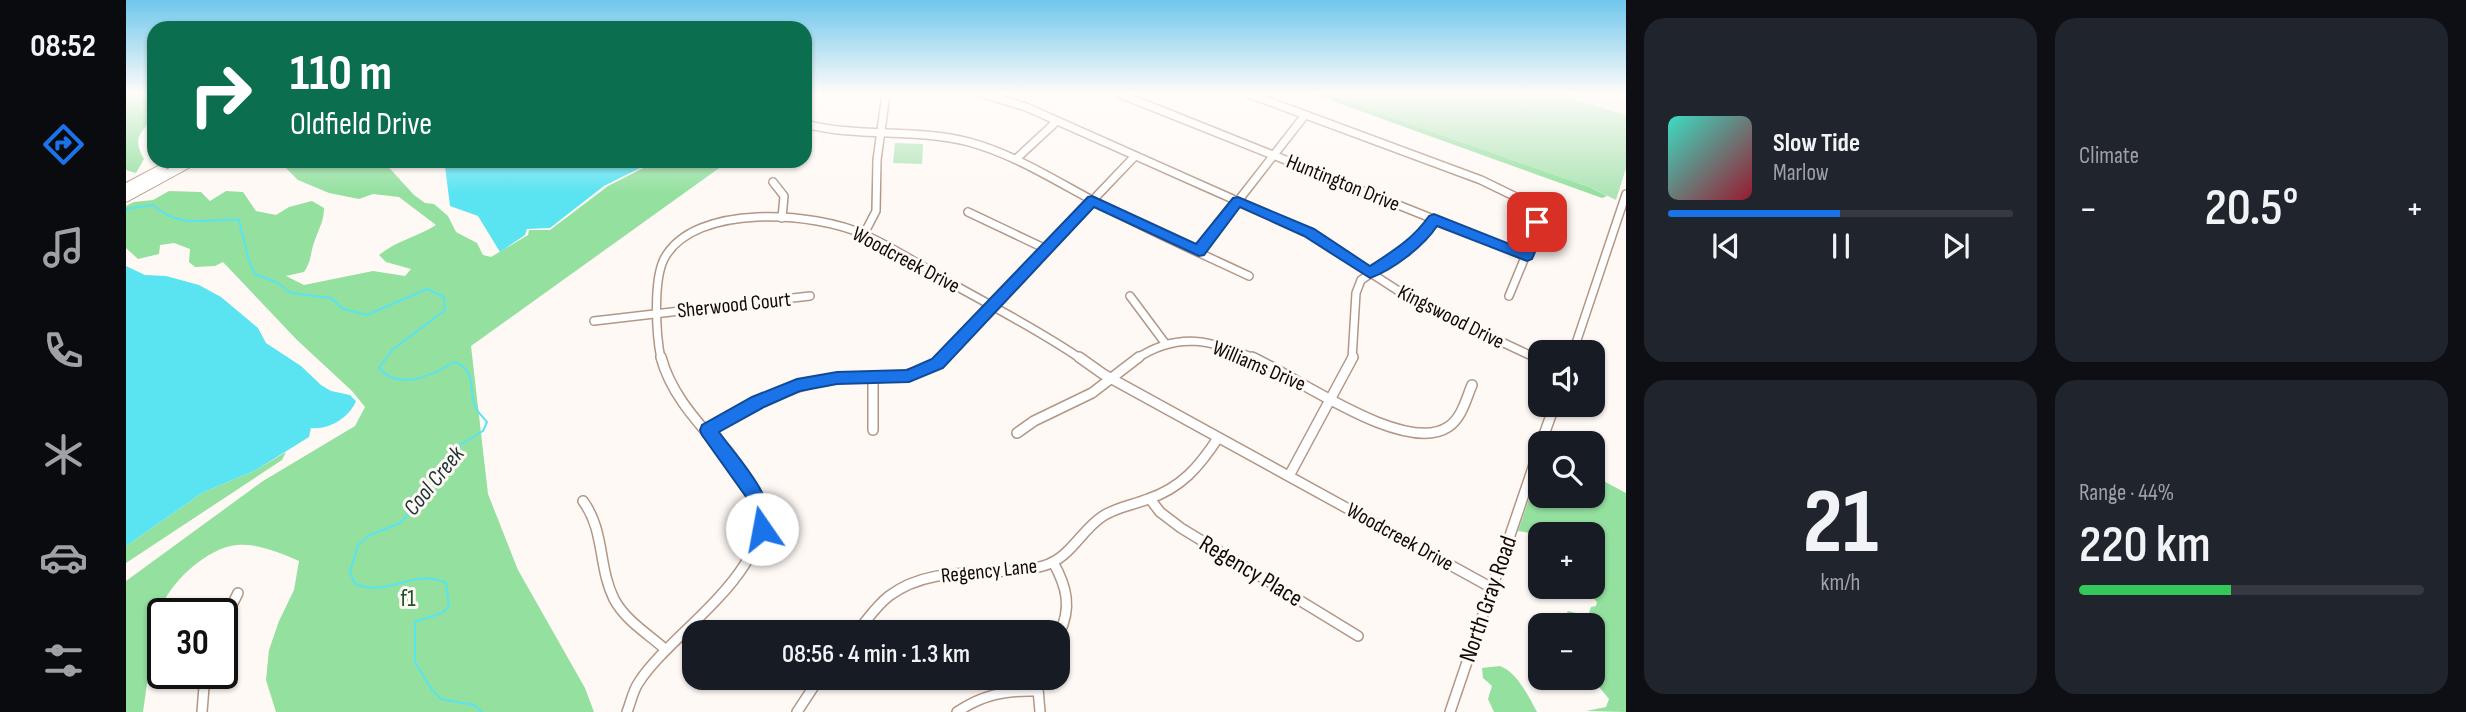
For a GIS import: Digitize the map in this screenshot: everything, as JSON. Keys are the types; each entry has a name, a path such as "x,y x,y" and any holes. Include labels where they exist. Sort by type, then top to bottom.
{"main road":[{"path":"126,197 132,188 165,168"},
{"path":"132,188 176,168"}],"street":[{"path":"817,127 835,132 949,138 1016,159 1092,200 1249,276"},
{"path":"864,234 876,211 882,127"},
{"path":"1016,159 1051,127"},
{"name":"Kingswood Drive","path":"1072,127 1309,233 1426,307 1528,354"},
{"name":"Huntington Drive","path":"1203,127 1527,256"},
{"path":"1199,251 1296,127"},
{"path":"1338,127 1510,192 1531,210 1537,222 1536,233 1509,296"},
{"path":"708,430 766,398 797,385 837,378 909,376 937,363 1135,156"},
{"path":"774,183 784,196 782,218"},
{"path":"1577,340 1626,194"},
{"path":"968,212 1046,250"},
{"name":"Woodcreek Drive","path":"627,712 637,684 665,649 740,572 752,556 762,529 757,499 667,376 659,351 658,313 662,265 673,246 693,231 724,221 782,218 835,224 864,234 1061,345 1112,378 1218,438 1492,588"},
{"path":"1289,476 1354,356 1357,289 1361,280 1412,246 1434,219"},
{"name":"Sherwood Court","path":"594,321 810,296"},
{"path":"1130,296 1165,343"},
{"name":"Williams Drive","path":"1017,433 1031,421 1090,394 1136,357 1165,343 1199,341 1231,349 1396,429 1424,433 1437,432 1452,424 1472,385"},
{"path":"873,378 873,430"},
{"name":"Regency Lane","path":"867,620 888,596 911,583 943,576 1020,570 1054,562 1100,518 1117,508 1150,499 1180,485 1192,476 1218,438"},
{"name":"North Gray Road","path":"1450,712 1528,483"},
{"name":"Regency Place","path":"1150,499 1160,512 1181,528 1358,636"},
{"path":"583,501 594,513 597,521 614,598 623,611 665,649"},
{"path":"1054,562 1064,580 1069,604 1066,620"},
{"path":"236,598 238,593"},
{"path":"202,712 204,689"},
{"path":"797,712 811,690"},
{"path":"957,712 981,697 997,692 1036,691 1040,712"}],"green space":[{"path":"126,127 145,127 138,143 144,159 136,173 126,170"},
{"path":"1405,127 1419,127 1589,187 1607,196 1602,198"},
{"path":"1419,127 1626,127 1626,168 1616,200 1589,187"},
{"path":"895,143 923,144 922,164 893,163"},
{"name":"f1","path":"286,168 389,168 414,195 425,203 434,204 448,216 456,232 477,243 483,255 491,257 528,235 529,230 550,230 608,186 643,168 719,168 471,346 488,494 518,570 585,688 594,712 276,712 266,680 269,650 294,590 299,561 269,549 237,545 214,552 202,560 180,579 166,598 147,598 147,684 143,712 126,712 126,581 263,481 355,426 365,407 223,262 215,266 195,267 189,262 190,249 174,243 160,245 159,254 138,259 126,248 126,206 134,202 153,200 169,191 201,192 210,201 226,191 243,192 256,211 276,215 289,207 312,201 324,208 324,213 308,264 304,272 286,276 304,285 373,271 405,276 411,269 386,262 379,255 436,225 399,197 373,194 359,199 329,193 298,180"},
{"path":"286,452 282,460 126,563 126,546 202,493 256,470"},
{"path":"1605,482 1626,493 1626,712 1586,711 1606,707 1609,699 1602,690 1605,690 1605,613 1589,613 1591,607 1596,606 1594,599 1605,599 1605,522 1528,522 1528,533 1518,531 1528,502 1528,508 1605,508"},
{"path":"1500,666 1517,679 1537,712 1494,712 1488,699 1492,686 1483,678 1482,668"}],"water":[{"path":"445,168 640,168 604,186 550,228 527,229 525,235 500,252 478,216 450,206"},
{"path":"126,266 145,275 166,276 199,285 221,297 258,328 266,343 301,366 321,385 331,391 350,395 356,401 349,413 338,422 311,428 309,437 256,470 202,493 126,546"}],"waterway":[{"name":"Cool Creek","path":"126,209 153,205 173,218 184,220 239,220 255,274 278,283 291,293 331,298 343,309 367,315 427,289 444,297 445,310 392,350 379,368 387,375 406,380 426,376 454,362 461,365 469,374 475,407 487,422 483,431 455,448 432,488 400,523 368,536 358,545 350,572 355,584 367,587 379,588 423,578 446,583 449,606 442,613 415,622 415,662 432,690 441,699 474,705 482,712"}],"route":[{"path":"762,529 757,499 708,430 758,402 797,385 837,378 909,376 925,371 944,359 1092,200 1199,251 1238,201 1309,233 1370,273 1412,246 1434,219 1527,256 1536,233 1537,222"}]}
